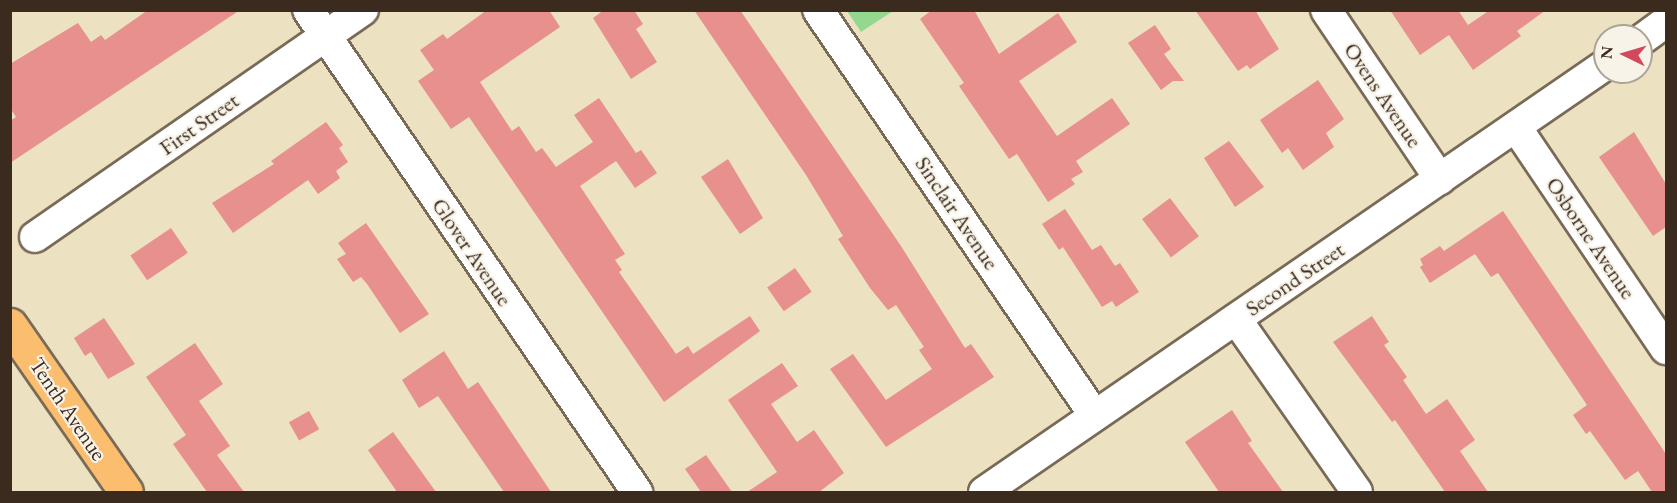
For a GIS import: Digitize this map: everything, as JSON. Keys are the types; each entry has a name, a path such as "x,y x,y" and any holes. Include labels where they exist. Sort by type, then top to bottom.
{"main road":[{"name":"Tenth Avenue","path":"10,325 126,492"}],"street":[{"name":"Glover Avenue","path":"308,10 637,492"},
{"name":"First Street","path":"35,237 363,10"},
{"name":"Sinclair Avenue","path":"818,10 1095,416"},
{"name":"Ovens Avenue","path":"1326,10 1440,179"},
{"path":"1653,31 1666,22"},
{"name":"Second Street","path":"984,492 1593,73"},
{"name":"Osborne Avenue","path":"1516,127 1666,349"},
{"path":"1236,319 1357,492"}],"green space":[{"path":"847,11 893,11 861,32"}],"building":[{"path":"148,10 240,10 10,163 10,121 16,117 10,108 10,64 78,23 91,42 101,35 105,40"},
{"path":"487,10 549,10 560,27 480,82 512,131 519,126 536,152 542,148 556,167 593,142 574,115 599,98 636,153 641,150 657,173 635,188 616,161 580,186 625,254 615,260 622,270 619,272 676,354 688,346 693,354 750,316 760,331 664,402 469,117 451,129 418,81 434,70 420,50 443,34 447,39"},
{"path":"604,10 634,10 643,24 636,29 657,62 631,79 593,18"},
{"path":"694,10 740,10 901,246 965,348 971,344 994,377 886,447 830,369 853,354 886,400 932,369 919,350 924,347 896,305 888,310 870,288 838,239 843,236 806,175"},
{"path":"932,10 974,10 999,54 1058,13 1077,42 1019,81 1057,136 1112,98 1130,124 1076,161 1083,172 1071,179 1075,184 1048,202 1017,154 1009,159 959,86 964,83 920,19"},
{"path":"1195,10 1255,10 1279,49 1250,69 1247,65 1238,71"},
{"path":"1390,10 1458,10 1468,25 1490,10 1546,10 1517,31 1521,36 1473,70 1449,35 1420,55"},
{"path":"1155,25 1171,49 1164,54 1184,81 1173,81 1161,90 1128,43"},
{"path":"1318,80 1344,119 1326,133 1334,147 1303,170 1288,148 1282,153 1260,120"},
{"path":"326,122 343,145 339,148 348,162 336,171 340,178 318,194 308,180 233,233 212,203 274,164 271,161"},
{"path":"1634,132 1666,184 1666,227 1653,236 1599,157"},
{"path":"1229,141 1264,187 1235,207 1204,158"},
{"path":"728,159 763,218 740,234 701,177"},
{"path":"1170,198 1199,236 1171,257 1142,219"},
{"path":"1065,209 1092,250 1101,245 1115,266 1120,263 1139,292 1116,307 1112,301 1102,307 1063,247 1059,250 1042,224"},
{"path":"1503,211 1666,454 1666,492 1652,492 1638,471 1625,480 1590,431 1586,434 1573,415 1587,405 1498,273 1491,277 1475,254 1430,283 1420,267 1423,265 1420,259 1440,246 1444,251"},
{"path":"366,223 429,314 400,333 367,284 361,277 353,282 337,259 346,254 338,243"},
{"path":"171,228 188,253 147,280 130,255"},
{"path":"795,268 812,292 784,311 767,288"},
{"path":"1372,316 1389,342 1384,345 1407,377 1403,380 1426,414 1447,399 1475,440 1460,451 1488,492 1445,492 1395,420 1392,422 1333,342"},
{"path":"104,318 135,364 108,379 91,352 85,356 74,338"},
{"path":"195,343 223,384 199,401 230,446 217,455 244,492 207,492 173,444 186,435 146,377"},
{"path":"444,351 468,389 478,382 551,492 504,492 438,396 419,408 402,380"},
{"path":"782,363 798,386 771,404 797,442 814,430 844,473 819,492 747,492 777,472 728,400"},
{"path":"1232,410 1252,441 1248,443 1283,492 1219,492 1185,442"},
{"path":"309,411 319,429 299,441 289,422"},
{"path":"393,432 436,492 397,492 368,450"},
{"path":"706,455 732,492 701,492 685,469"}]}
